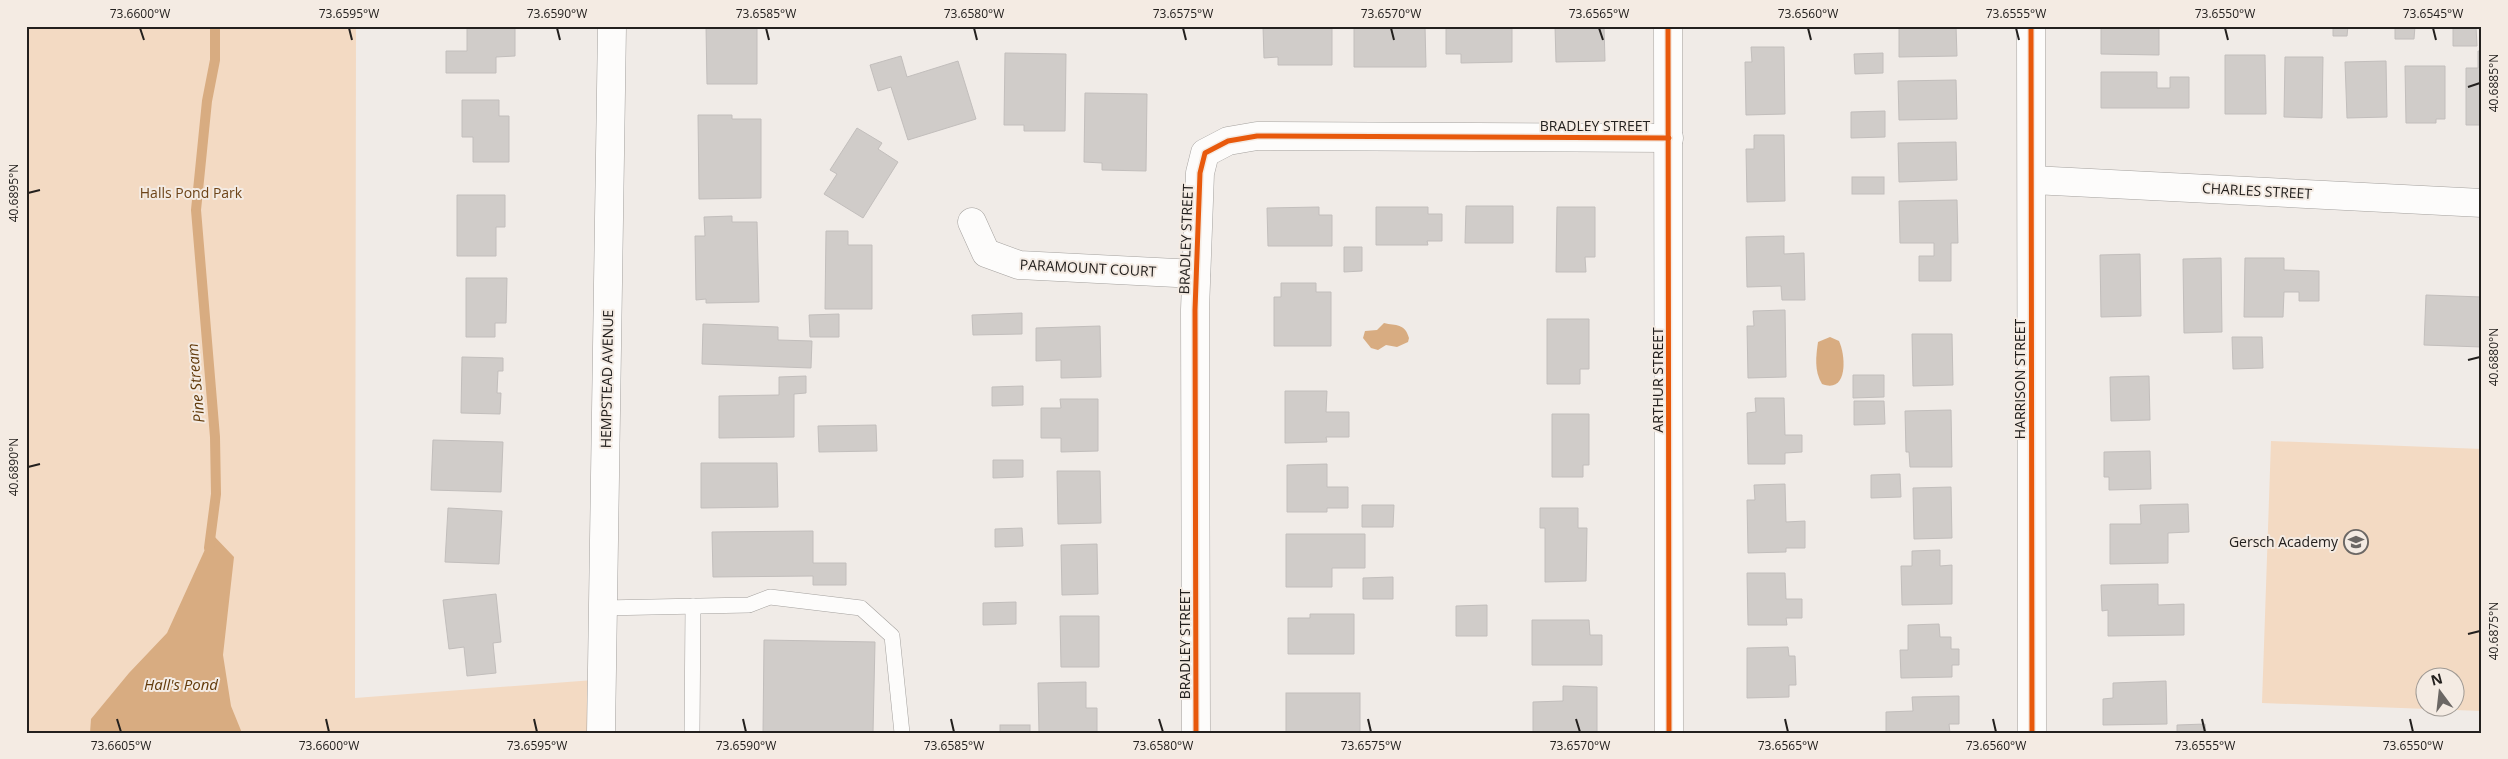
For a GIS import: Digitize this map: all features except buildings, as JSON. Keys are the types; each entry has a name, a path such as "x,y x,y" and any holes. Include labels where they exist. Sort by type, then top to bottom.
{"street":[{"name":"HEMPSTEAD AVENUE","path":"601,733 612,26"},
{"name":"ARTHUR STREET","path":"1668,26 1669,733"},
{"name":"HARRISON STREET","path":"2031,26 2032,733"},
{"name":"BRADLEY STREET","path":"1196,733 1196,274 1200,173 1205,154 1228,141 1257,136 1669,138"},
{"name":"CHARLES STREET","path":"2032,180 2482,203"},
{"name":"PARAMOUNT COURT","path":"972,222 986,253 1019,265 1196,274"}],"lane":[{"path":"603,608 749,605 770,597 861,608 892,636 902,733"},
{"path":"692,733 693,606"}],"green space":[{"name":"Halls Pond Park","path":"26,26 356,26 355,698 607,679 607,733 26,733"},
{"name":"Gersch Academy","path":"2271,441 2482,449 2482,711 2466,710 2466,666 2416,666 2416,709 2262,703"}],"water":[{"path":"1384,323 1402,327 1409,338 1408,342 1397,347 1386,345 1378,350 1371,348 1363,338 1365,331 1377,330"},
{"path":"1830,337 1839,341 1844,364 1841,379 1837,384 1830,386 1822,384 1819,379 1816,363 1818,342"},
{"name":"Hall's Pond","path":"212,534 234,557 223,655 231,706 242,733 90,733 91,719 129,673 167,633"}],"waterway":[{"name":"Pine Stream","path":"209,548 216,494 215,437 196,210 207,101 215,60 215,26"}],"cycle path":[{"path":"1668,26 1669,733"},
{"path":"2031,26 2032,733"},
{"path":"1196,733 1195,310 1200,173 1205,153 1228,141 1257,136 1669,138"}],"place":[{"name":"Gersch Academy","path":"2356,542"}]}
